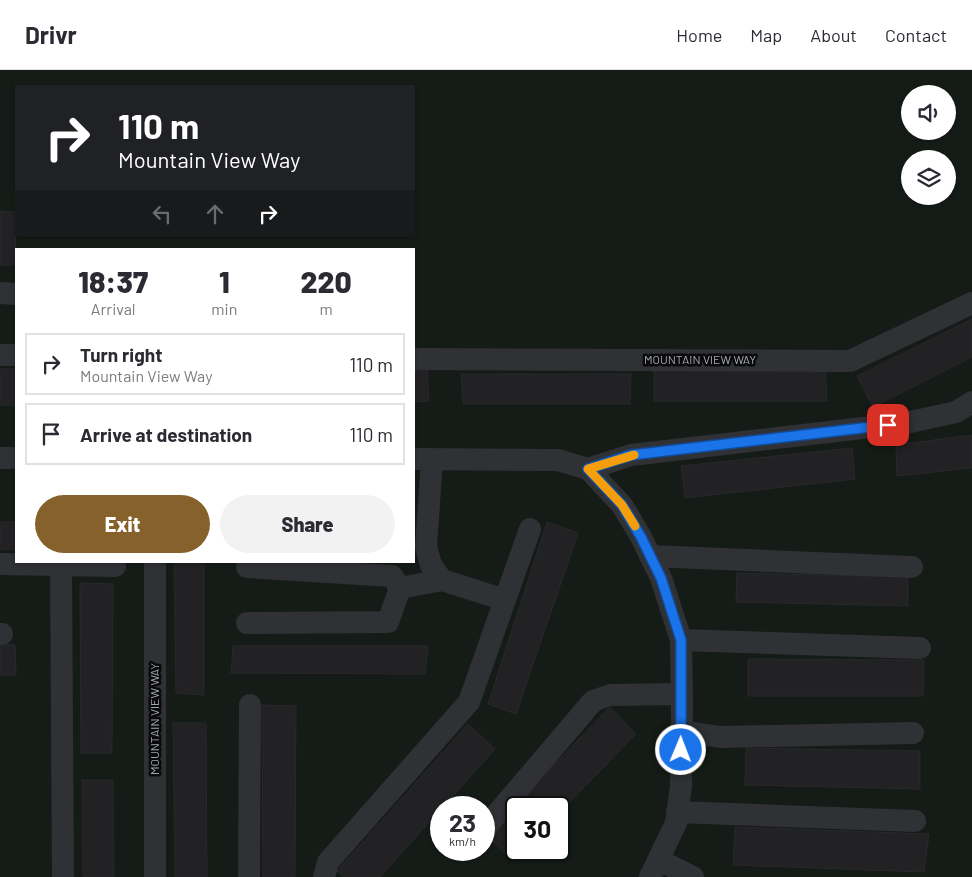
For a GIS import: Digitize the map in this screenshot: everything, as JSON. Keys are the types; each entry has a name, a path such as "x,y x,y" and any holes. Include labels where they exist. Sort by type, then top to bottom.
{"street":[{"path":"0,293 15,294"},
{"name":"MOUNTAIN VIEW WAY","path":"415,358 850,362 972,303"},
{"path":"0,355 15,355"},
{"path":"588,469 631,455 906,423 956,412 972,402"},
{"path":"0,458 15,458"},
{"path":"442,580 430,565 426,547 423,459 558,460 588,469 622,505 661,578 681,640 681,786 676,823 654,868 693,877"},
{"path":"324,877 328,862 469,702 530,528"},
{"path":"650,556 912,567"},
{"name":"MOUNTAIN VIEW WAY","path":"155,563 155,877"},
{"path":"0,564 115,566"},
{"path":"61,564 63,877"},
{"path":"247,568 392,576 400,588"},
{"path":"400,588 442,580 505,600"},
{"path":"247,623 388,622 400,588"},
{"path":"681,640 920,648"},
{"path":"495,817 593,701 610,695 682,694"},
{"path":"249,877 250,704"},
{"path":"681,731 720,737 913,733"},
{"path":"677,812 914,821"}],"shaded area":[{"path":"0,70 972,70 972,877 0,877"}],"building":[{"path":"0,211 15,212 15,265 0,265"},
{"path":"972,319 972,357 873,407 857,376"},
{"path":"427,366 429,401 415,402 415,367"},
{"path":"0,369 15,369 15,405 0,405"},
{"path":"825,369 827,401 654,401 654,370"},
{"path":"461,374 631,374 630,404 463,404"},
{"path":"972,435 972,468 897,476 896,445"},
{"path":"852,448 855,479 685,498 681,466"},
{"path":"0,522 15,522 15,550 0,549"},
{"path":"547,522 578,533 516,714 488,704"},
{"path":"174,563 204,563 204,695 176,693"},
{"path":"737,573 908,577 908,606 736,602"},
{"path":"80,583 113,584 112,753 81,753"},
{"path":"0,645 15,645 16,675 0,675"},
{"path":"233,646 428,646 425,674 231,673"},
{"path":"748,659 924,660 923,696 748,696"},
{"path":"262,705 296,706 295,877 263,877"},
{"path":"610,707 636,734 570,802 570,796 524,796"},
{"path":"173,723 206,723 207,877 175,877"},
{"path":"468,724 495,749 453,796 430,796 430,821 380,877 344,877 337,871"},
{"path":"746,748 920,751 920,789 745,785"},
{"path":"82,780 113,780 114,877 83,877"},
{"path":"505,815 505,853 495,844 495,826"},
{"path":"735,827 929,834 924,872 733,865"}],"slow traffic":[{"path":"634,455 588,469 622,505 635,526"}],"route":[{"path":"681,750 681,640 661,578 641,537 622,505 588,469 631,455 888,425"}]}
